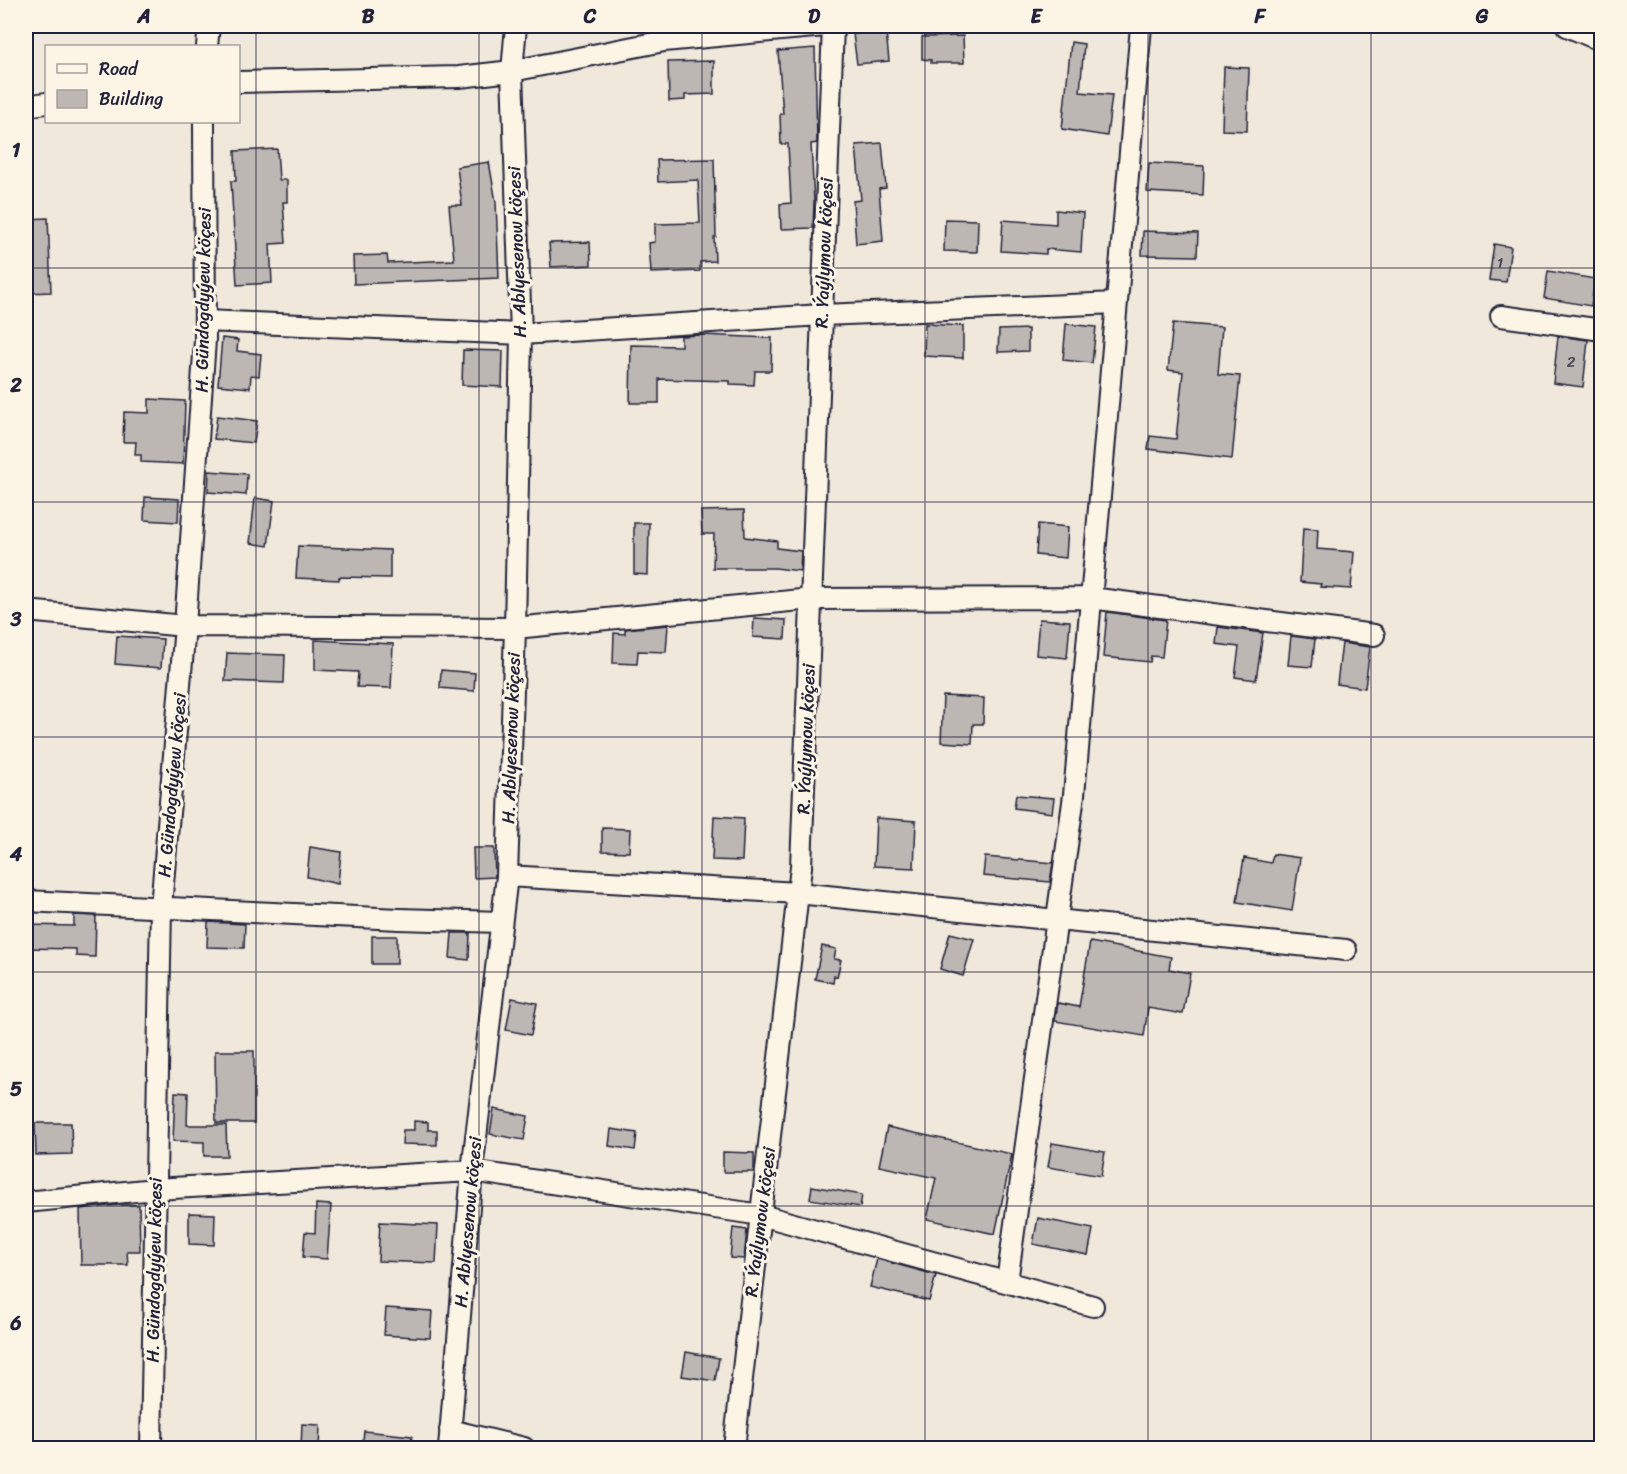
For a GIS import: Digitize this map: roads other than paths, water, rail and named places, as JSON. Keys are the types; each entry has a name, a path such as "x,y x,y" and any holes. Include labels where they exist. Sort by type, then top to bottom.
{"street":[{"path":"207,45 209,26"},
{"name":"H. Ablyesenow köçesi","path":"449,1439 472,1171 507,876 515,628 520,334 512,71 516,26"},
{"path":"240,82 459,77 512,71 664,41 825,26"},
{"name":"R. Ýaýlymow köçesi","path":"734,1449 801,867 833,26"},
{"path":"1007,1282 1074,795 1142,26"},
{"path":"1567,26 1602,41"},
{"path":"26,106 45,103"},
{"name":"H. Gündogdyýew köçesi","path":"151,1449 161,907 185,626 205,321 204,123"},
{"path":"205,321 520,334 822,315 1117,303"},
{"path":"1501,316 1602,330"},
{"path":"26,611 185,626 515,628 811,600 1091,598 1374,635"},
{"path":"507,876 798,893 1346,950"},
{"path":"26,901 399,920 501,922"},
{"path":"26,1202 155,1189 472,1171 761,1215 1093,1306"},
{"path":"449,1439 524,1449"}]}
